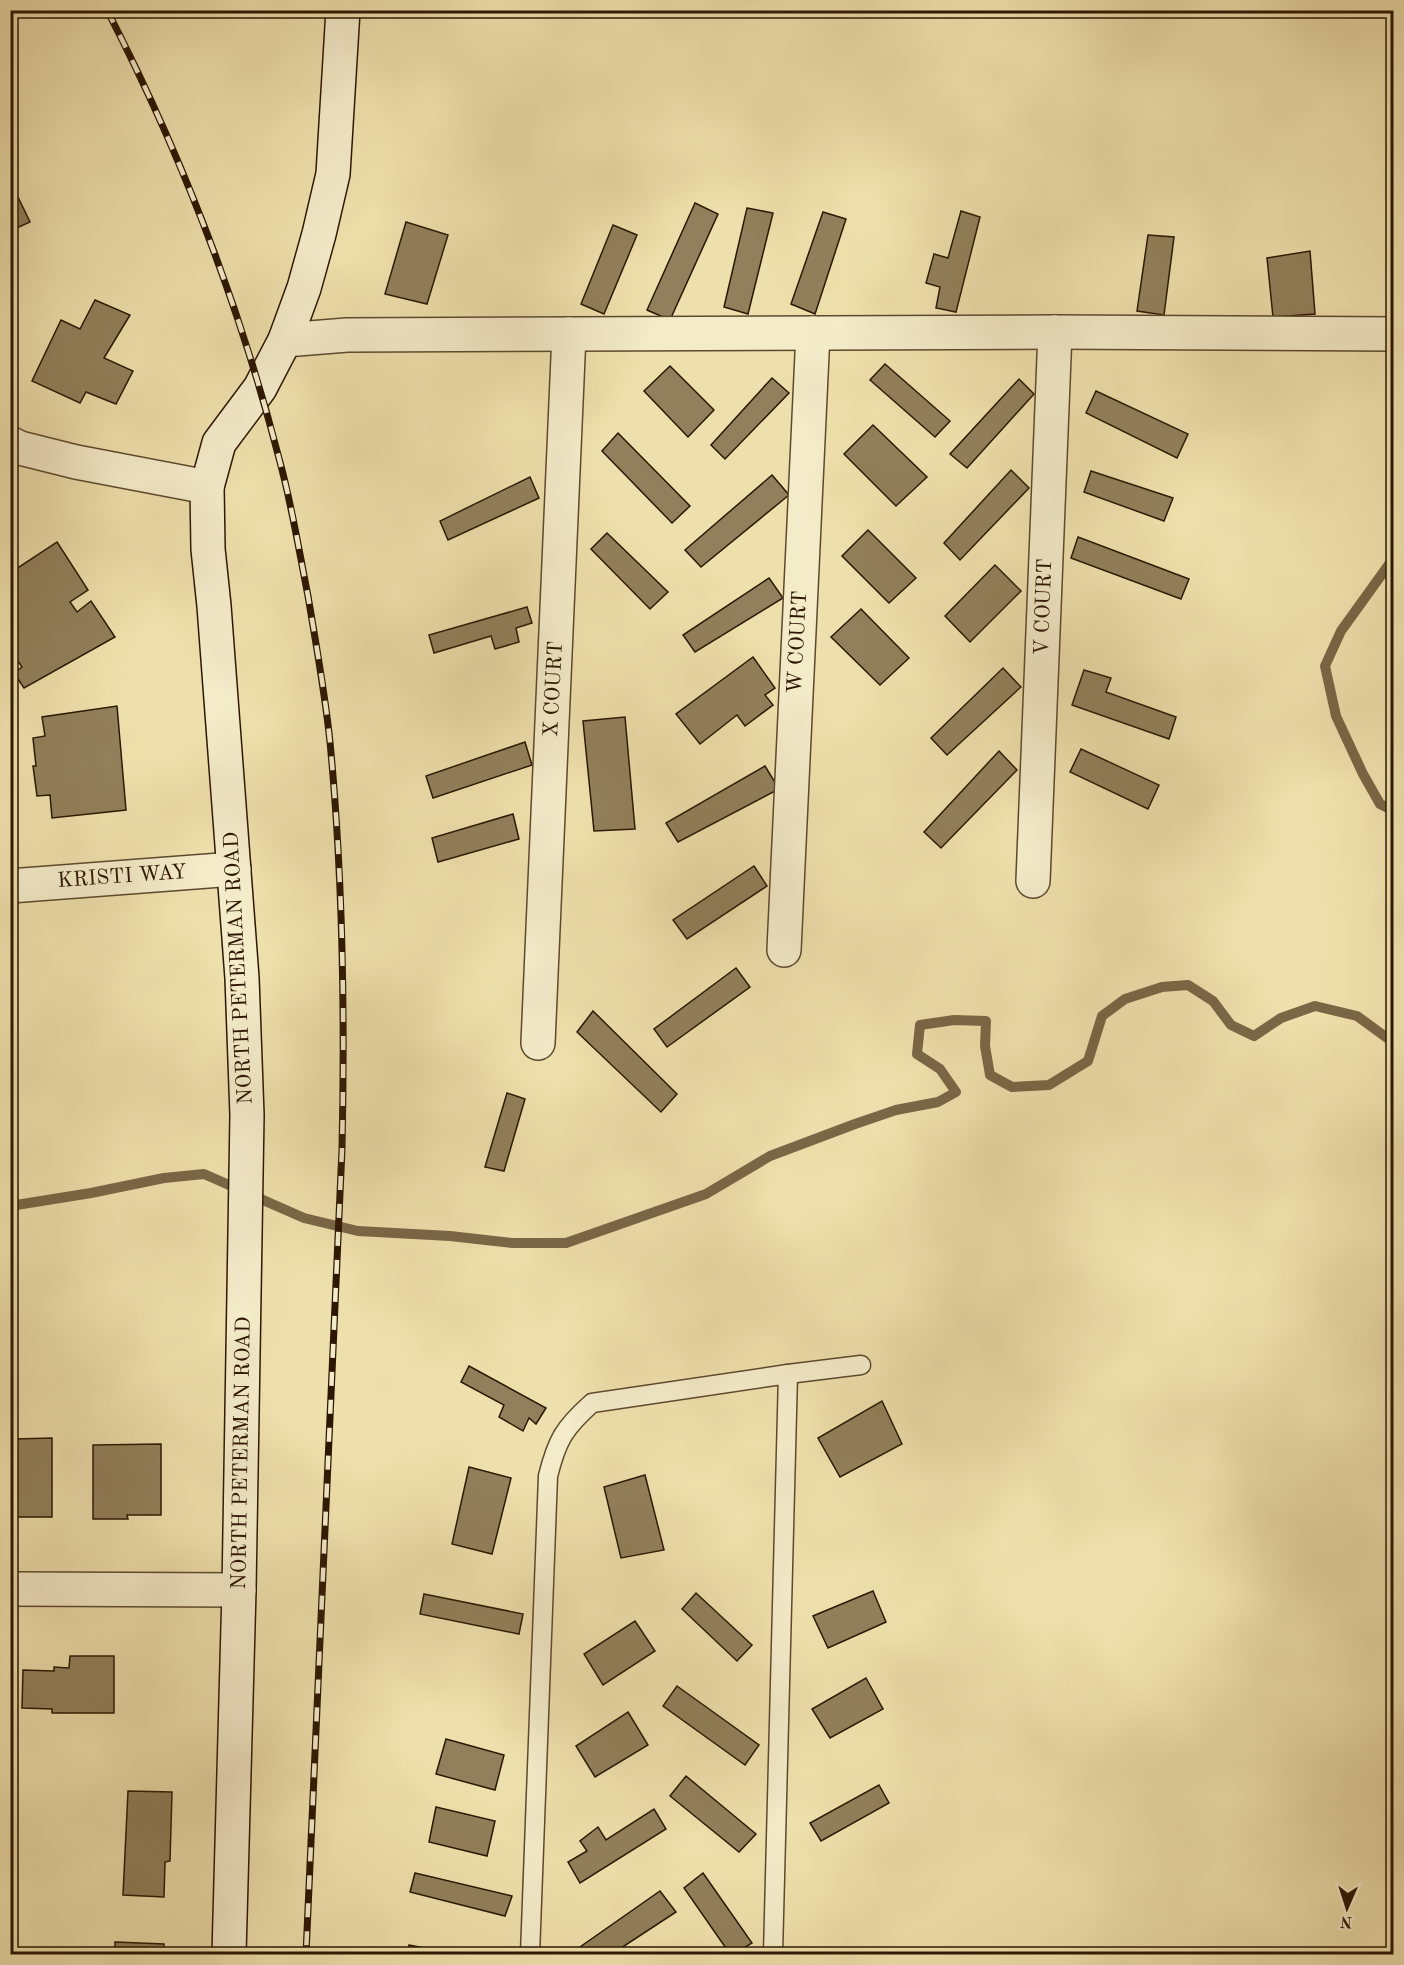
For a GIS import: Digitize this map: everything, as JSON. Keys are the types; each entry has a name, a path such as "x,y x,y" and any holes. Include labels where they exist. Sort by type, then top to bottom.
{"street":[{"name":"NORTH PETERMAN ROAD","path":"229,1954 246,1236 246,1047 208,549 207,487 219,443 260,388 285,340 304,288 333,174 344,10"},
{"path":"285,340 347,335 1055,332 1391,334"},
{"name":"V COURT","path":"1033,881 1055,332"},
{"name":"W COURT","path":"783,950 813,333"},
{"name":"X COURT","path":"538,1043 569,334"},
{"path":"10,444 76,462 207,487"},
{"name":"KRISTI WAY","path":"10,886 234,868"},
{"path":"10,1589 239,1590"}],"lane":[{"path":"530,1954 548,1476 556,1446 573,1420 592,1403 861,1365"},
{"path":"773,1954 788,1374"}],"building":[{"path":"16,193 30,222 10,231 10,196"},
{"path":"695,203 718,214 670,320 647,310"},
{"path":"747,208 773,213 748,314 724,307"},
{"path":"961,211 980,217 956,312 936,308 940,287 926,283 934,254 948,258"},
{"path":"823,212 846,219 815,314 791,304"},
{"path":"406,222 448,235 427,304 385,294"},
{"path":"613,225 637,235 604,314 581,304"},
{"path":"1148,235 1174,237 1164,315 1137,311"},
{"path":"1310,251 1315,314 1273,317 1267,258"},
{"path":"95,300 130,315 104,358 133,371 116,404 86,392 80,403 32,381 61,320 80,329"},
{"path":"885,364 950,421 935,437 870,380"},
{"path":"670,366 714,410 688,437 644,391"},
{"path":"772,378 789,393 725,459 711,445"},
{"path":"1019,379 1034,394 967,468 950,454"},
{"path":"1096,391 1188,434 1177,458 1086,413"},
{"path":"873,425 927,477 896,506 844,454"},
{"path":"618,433 690,506 672,523 602,451"},
{"path":"1011,470 1029,488 960,560 944,543"},
{"path":"1091,471 1173,498 1164,521 1084,492"},
{"path":"772,475 789,495 701,567 685,550"},
{"path":"530,477 539,498 448,540 440,521"},
{"path":"868,530 916,578 889,603 842,556"},
{"path":"607,533 668,592 650,609 591,549"},
{"path":"1078,537 1189,579 1181,599 1071,558"},
{"path":"57,542 88,590 70,602 77,612 91,601 115,637 24,688 14,673 22,667 10,649 10,573"},
{"path":"995,565 1021,591 970,642 945,616"},
{"path":"769,578 783,598 695,652 683,635"},
{"path":"527,607 532,623 516,628 519,642 495,649 491,636 434,653 429,635"},
{"path":"861,609 909,658 880,685 831,637"},
{"path":"753,657 775,688 765,695 773,705 745,726 737,715 700,744 676,714"},
{"path":"1003,668 1021,687 947,755 931,738"},
{"path":"1084,670 1111,678 1106,692 1176,717 1169,739 1072,705"},
{"path":"117,706 126,810 52,818 50,795 37,796 33,766 36,766 33,738 45,736 42,717"},
{"path":"625,717 635,829 594,831 583,721"},
{"path":"525,742 532,765 433,798 426,776"},
{"path":"1081,749 1159,785 1148,809 1070,772"},
{"path":"999,751 1017,770 941,848 924,832"},
{"path":"765,766 779,789 678,842 666,823"},
{"path":"513,814 519,839 438,862 432,838"},
{"path":"754,866 767,886 687,939 673,920"},
{"path":"736,968 750,987 667,1047 654,1029"},
{"path":"593,1011 677,1094 661,1112 577,1032"},
{"path":"507,1093 525,1099 504,1171 485,1167"},
{"path":"469,1366 546,1408 536,1424 529,1418 523,1431 499,1417 504,1405 461,1382"},
{"path":"882,1401 902,1444 840,1477 818,1438"},
{"path":"52,1438 52,1517 10,1517 10,1456 14,1456 14,1439"},
{"path":"161,1444 161,1515 127,1515 128,1519 93,1519 93,1445"},
{"path":"469,1467 511,1478 492,1554 452,1544"},
{"path":"645,1475 664,1550 621,1558 604,1487"},
{"path":"873,1591 886,1622 828,1648 813,1616"},
{"path":"696,1593 752,1645 737,1661 682,1609"},
{"path":"424,1594 523,1614 519,1634 420,1614"},
{"path":"635,1621 655,1651 603,1685 584,1654"},
{"path":"70,1656 114,1656 114,1713 52,1713 52,1709 22,1708 23,1670 54,1671 54,1667 69,1668"},
{"path":"866,1678 883,1709 830,1738 812,1709"},
{"path":"677,1686 759,1745 745,1765 663,1706"},
{"path":"628,1712 648,1745 595,1777 576,1746"},
{"path":"446,1739 504,1755 495,1790 436,1774"},
{"path":"686,1776 756,1834 739,1852 670,1796"},
{"path":"879,1785 889,1803 821,1841 810,1823"},
{"path":"128,1791 172,1792 170,1861 165,1862 164,1897 123,1895"},
{"path":"436,1807 495,1821 487,1856 429,1842"},
{"path":"654,1809 666,1829 580,1883 568,1862 587,1851 580,1841 598,1827 606,1840"},
{"path":"415,1873 512,1896 505,1916 410,1892"},
{"path":"703,1873 752,1943 734,1954 730,1954 684,1888"},
{"path":"660,1891 676,1912 612,1954 570,1954"},
{"path":"115,1942 164,1944 164,1954 115,1954"},
{"path":"409,1945 456,1954 407,1954"}],"waterway":[{"path":"1394,553 1390,563 1341,631 1325,666 1336,716 1363,774 1380,804 1394,811"},
{"path":"10,1206 164,1178 204,1174 304,1218 358,1231 450,1236 512,1243 566,1243 706,1194 770,1156 896,1110 938,1102 956,1092 940,1069 917,1054 920,1025 954,1020 986,1021 985,1046 990,1075 1012,1087 1049,1085 1088,1061 1102,1016 1125,999 1162,987 1188,985 1213,1001 1231,1025 1254,1036 1281,1018 1315,1006 1357,1016 1394,1043"}],"railway":[{"path":"107,10 160,119 184,175 227,288 264,404 292,512 317,650 330,742 338,843 342,945 342,1149 306,1954"}]}
